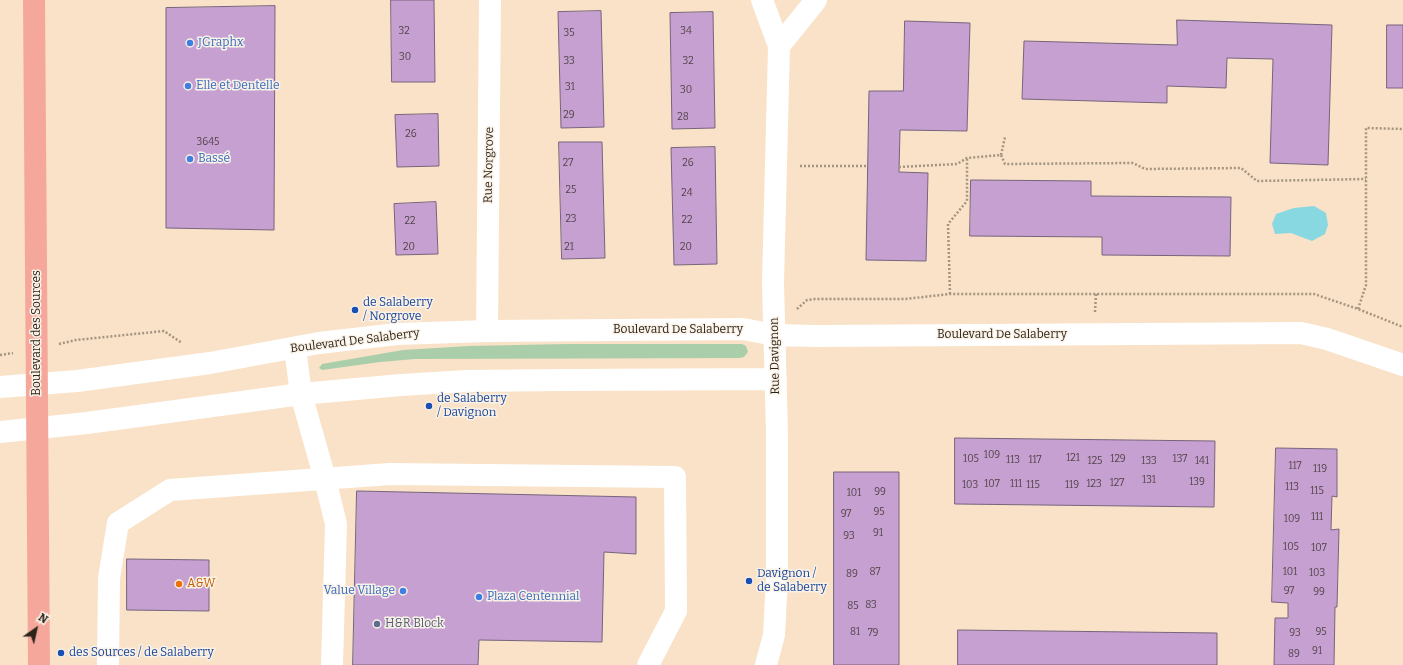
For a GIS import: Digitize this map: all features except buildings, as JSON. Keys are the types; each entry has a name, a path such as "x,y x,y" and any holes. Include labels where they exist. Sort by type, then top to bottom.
{"main road":[{"name":"Boulevard des Sources","path":"34,0 37,384 36,428 39,665"}],"street":[{"name":"Rue Norgrove","path":"487,331 490,0"},
{"name":"Rue Davignon","path":"762,0 779,46 773,283 777,434 776,619 772,648 766,665"},
{"path":"779,46 816,0"},
{"name":"Boulevard De Salaberry","path":"0,387 77,381 210,363 319,343 397,334 487,331 743,329 775,335 816,336 1301,333 1327,339 1403,365"},
{"path":"295,348 301,394 336,524 332,665"},
{"path":"0,432 87,423 301,394 385,386 461,382 571,380 776,379"},
{"path":"108,665 109,578 118,523 170,490 390,474 675,477 676,611 648,665"}],"path":[{"path":"1358,309 1366,285 1366,128 1403,129"},
{"path":"1005,137 1001,155 1005,164 1133,163 1145,169 1241,168 1257,181 1366,179"},
{"path":"899,167 957,164 967,158 1001,155"},
{"path":"950,294 948,224 967,201 967,158"},
{"path":"776,167 867,166"},
{"path":"802,304 807,300 816,299 905,298 950,294 1314,294 1403,326"},
{"path":"1095,314 1096,294"},
{"path":"76,340 164,331"}],"green space":[{"path":"567,344 742,344 746,346 748,352 744,357 739,358 415,359 322,370 319,368 322,364 403,350 469,346"}],"water":[{"path":"1314,206 1326,213 1328,225 1325,234 1312,241 1291,233 1275,234 1272,224 1276,214 1294,208"}],"place":[{"name":"JGraphx","path":"190,43"},
{"name":"Elle et Dentelle","path":"188,86"},
{"name":"Bassé","path":"190,159"},
{"name":"de Salaberry / Norgrove","path":"355,310"},
{"name":"de Salaberry / Davignon","path":"429,406"},
{"name":"Davignon / de Salaberry","path":"749,581"},
{"name":"A&W","path":"179,584"},
{"name":"Value Village","path":"403,591"},
{"name":"Plaza Centennial","path":"479,597"},
{"name":"H&R Block","path":"377,624"},
{"name":"des Sources / de Salaberry","path":"61,653"}]}
